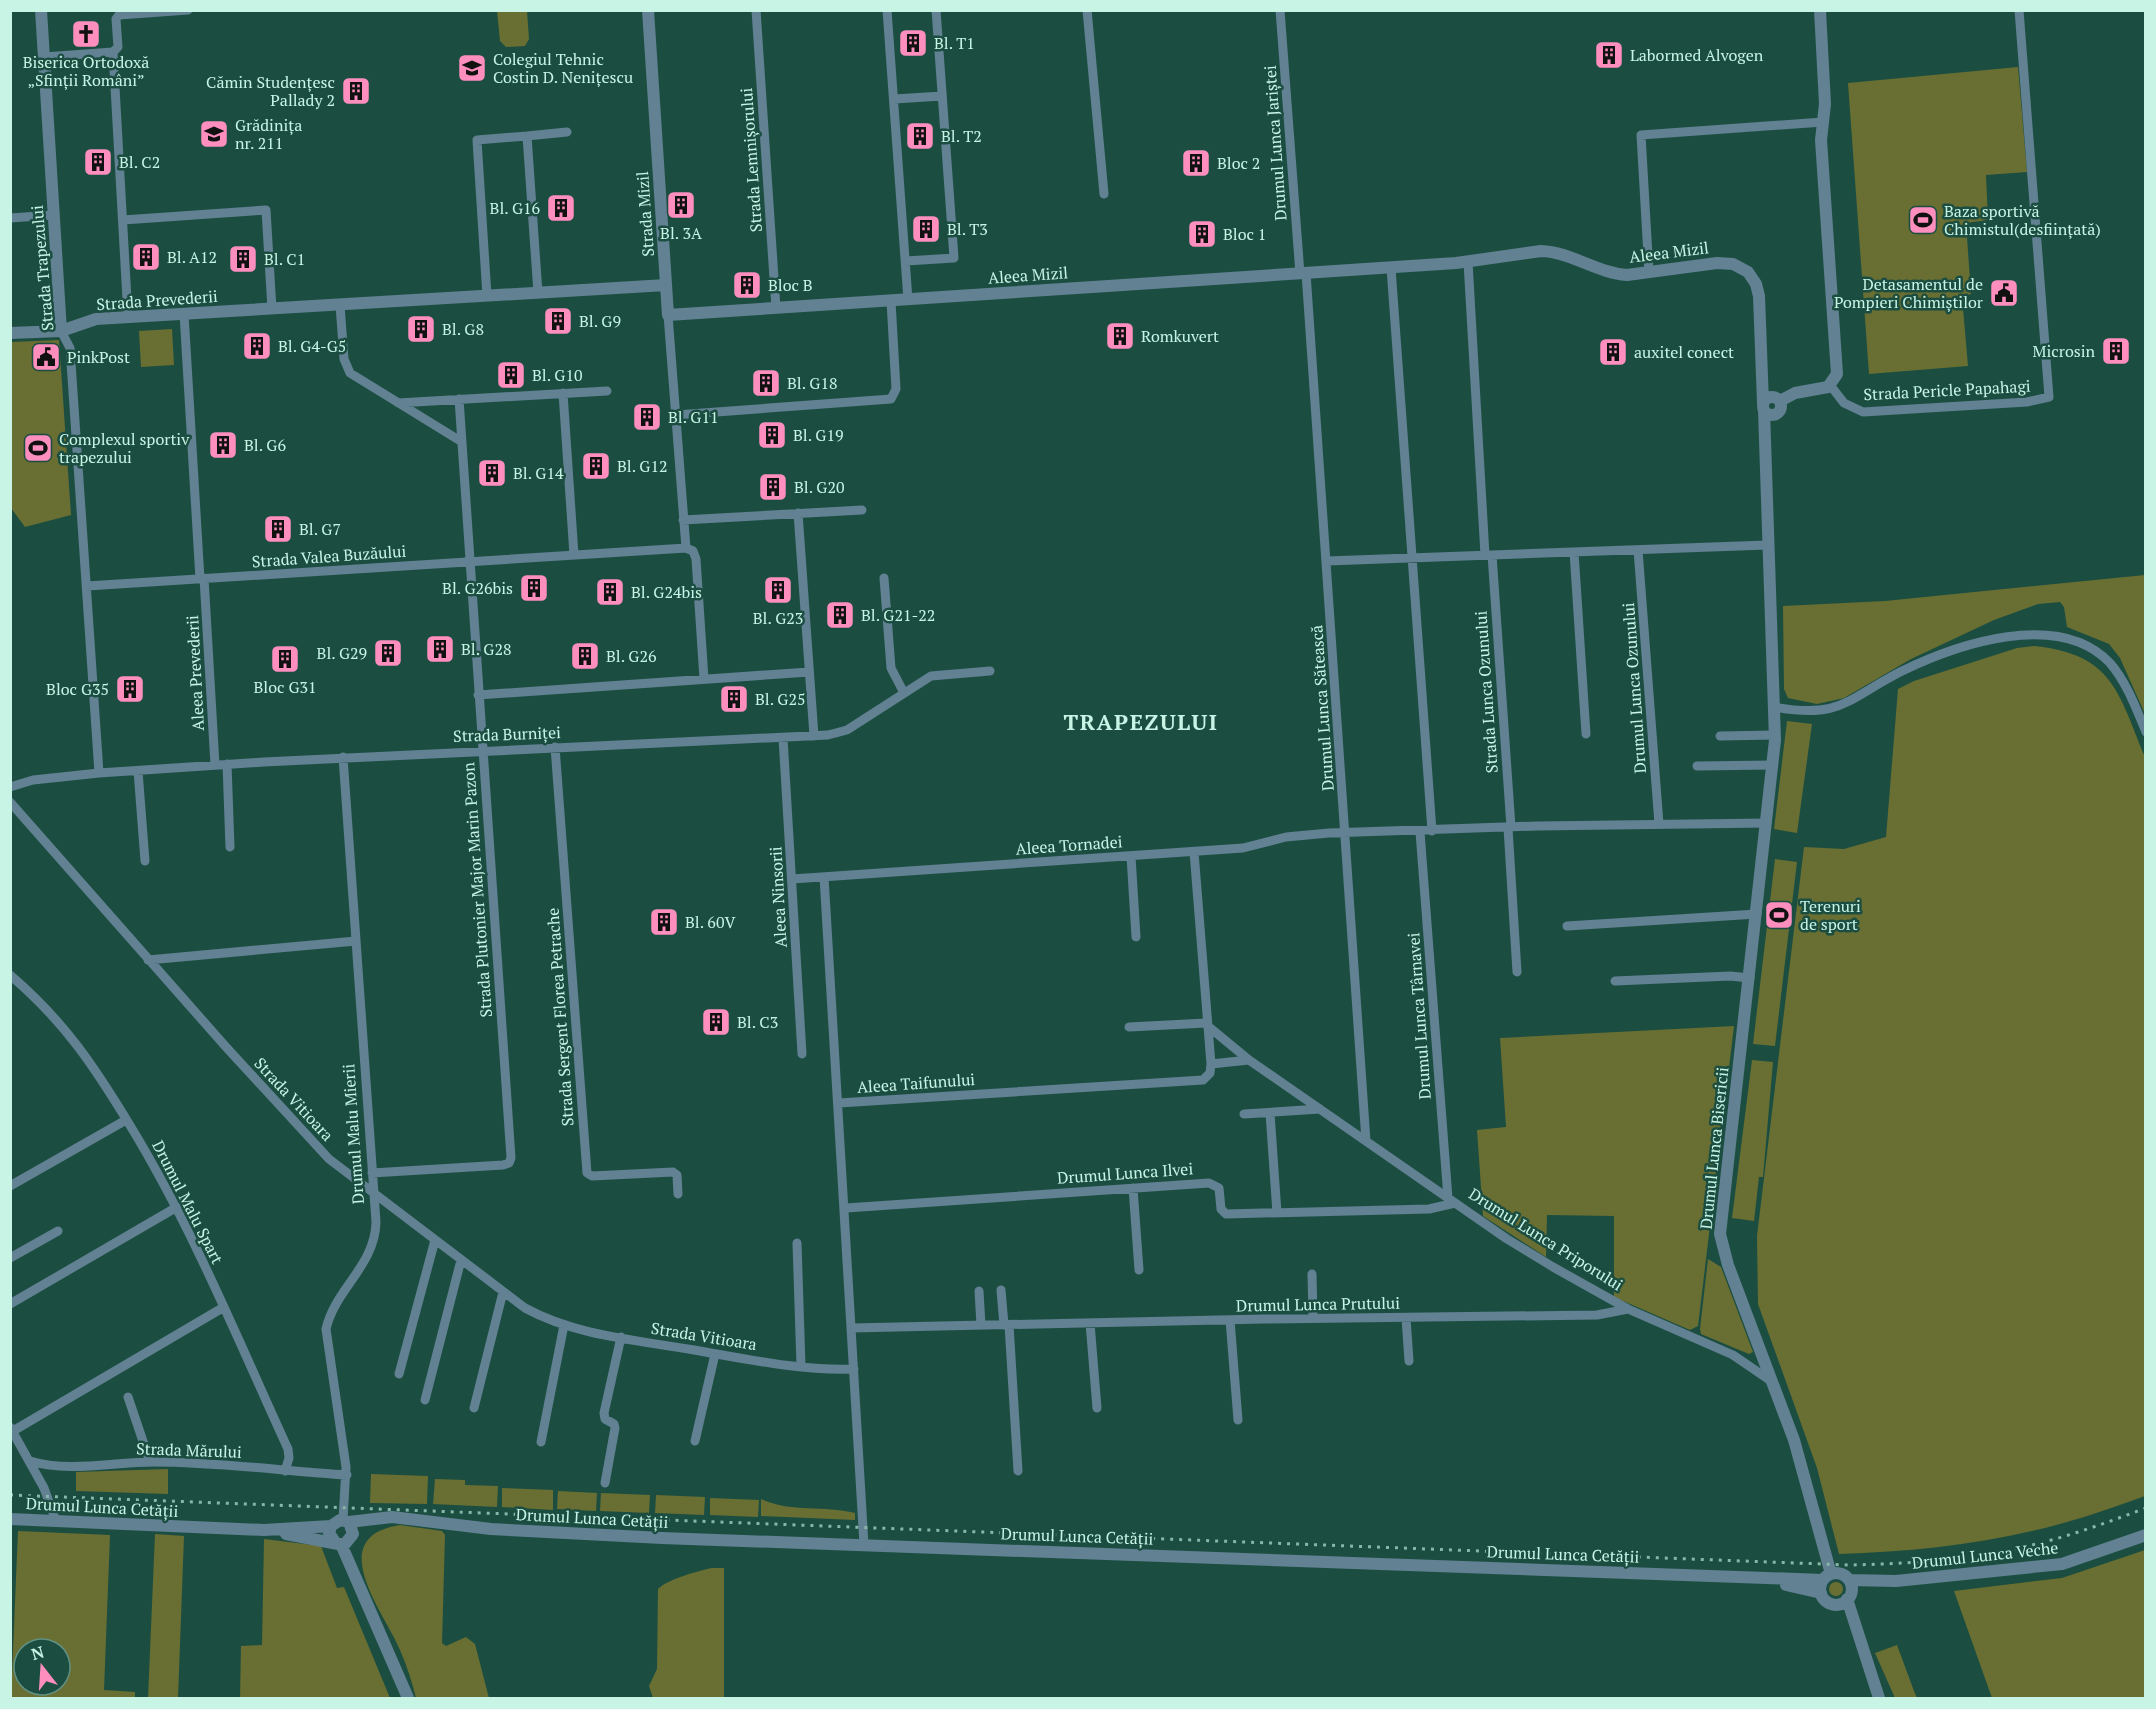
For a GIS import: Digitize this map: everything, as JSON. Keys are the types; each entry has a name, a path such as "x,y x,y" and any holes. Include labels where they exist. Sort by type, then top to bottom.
{"street":[{"name":"Strada Trapezului","path":"41,10 61,332 70,348 99,773"},
{"path":"44,57 113,52 118,47 116,16 188,10"},
{"name":"Strada Mizil","path":"648,10 683,520 686,548 693,552 696,559 704,680"},
{"name":"Strada Lemnișorului","path":"756,10 776,308"},
{"path":"888,10 908,300"},
{"path":"906,261 954,258 936,10"},
{"path":"1087,10 1104,194"},
{"name":"Drumul Lunca Jariștei","path":"1280,10 1303,273"},
{"path":"1327,561 1767,545 1765,464 1779,408 1795,393 1830,386 1838,370 1821,140 1825,98 1820,10"},
{"name":"Strada Pericle Papahagi","path":"1830,386 1844,403 1863,412 2027,402 2049,397 2019,10"},
{"path":"113,52 128,317"},
{"path":"894,99 942,96"},
{"path":"1649,273 1641,135 1823,122"},
{"path":"487,296 477,140 567,132"},
{"path":"527,136 538,293"},
{"path":"123,220 266,210 273,309"},
{"path":"10,218 54,215"},
{"name":"Aleea Mizil","path":"668,315 1391,268 1467,262 1547,251 1612,274 1649,273 1724,263 1741,267 1753,277 1760,303 1765,464"},
{"name":"Strada Lunca Ozunului","path":"1467,262 1510,828 1517,972"},
{"path":"1391,268 1432,831"},
{"name":"Drumul Lunca Sătească","path":"1303,273 1327,561 1366,1141"},
{"name":"Strada Prevederii","path":"10,333 61,332 92,320 128,317 666,285"},
{"path":"676,415 891,399 896,389 891,301"},
{"path":"340,305 344,359 350,373 462,442"},
{"name":"Aleea Prevederii","path":"184,314 215,765"},
{"path":"398,403 607,390"},
{"path":"563,393 574,555"},
{"path":"1764,406 1772,397 1779,408"},
{"name":"Strada Plutonier Major Marin Pazon","path":"372,1173 503,1165 509,1163 511,1158 459,399"},
{"path":"683,520 862,510"},
{"path":"798,513 814,736"},
{"name":"Drumul Lunca Bisericii","path":"1767,545 1775,735 1773,765 1720,1234 1728,1265 1774,1384"},
{"name":"Strada Valea Buzăului","path":"87,586 686,548"},
{"name":"Drumul Lunca Ozunului","path":"1638,550 1659,824"},
{"path":"1574,552 1586,734"},
{"path":"884,578 891,668 904,693"},
{"path":"1774,707 1804,711 1832,710 1917,665 2004,638 2041,634 2078,642 2110,664 2124,683 2145,732"},
{"name":"Strada Burniței","path":"10,787 33,780 99,773 227,764 482,750 814,736 847,730 936,675 990,671"},
{"path":"478,695 810,672"},
{"path":"1720,735 1775,735"},
{"name":"Aleea Ninsorii","path":"783,738 802,1054"},
{"name":"Strada Sergent Florea Petrache","path":"555,747 587,1173 592,1176 673,1172 677,1175 678,1194"},
{"name":"Drumul Malu Mierii","path":"343,757 376,1233 371,1252 331,1313 326,1329 347,1475 345,1534"},
{"path":"227,764 230,847"},
{"path":"1697,766 1773,765"},
{"path":"138,771 145,861"},
{"name":"Strada Vitioara","path":"10,802 148,960 321,1151 503,1292 538,1315 564,1325 621,1338 801,1366 854,1369"},
{"path":"1346,833 1659,824 1767,824"},
{"name":"Drumul Lunca Târnavei","path":"1420,832 1452,1200"},
{"name":"Aleea Tornadei","path":"792,879 1194,852 1254,847 1300,835 1346,833"},
{"path":"1194,852 1211,1064 1249,1060"},
{"path":"1131,856 1136,936"},
{"name":"Aleea Taifunului","path":"824,877 839,1103 1203,1080 1210,1073 1211,1064"},
{"path":"1568,926 1757,914"},
{"path":"148,960 356,942"},
{"name":"Drumul Malu Spart","path":"11,975 34,995 76,1041 177,1207 288,1449 289,1458 285,1471"},
{"path":"1615,981 1730,976 1750,978"},
{"path":"1130,1027 1208,1025"},
{"name":"Drumul Lunca Priporului","path":"1208,1025 1249,1060 1553,1267 1628,1309 1733,1355 1755,1367 1774,1384"},
{"path":"839,1103 864,1545"},
{"path":"1244,1114 1320,1109"},
{"path":"1270,1113 1277,1213"},
{"path":"10,1186 126,1120"},
{"name":"Drumul Lunca Ilvei","path":"846,1208 1209,1183 1219,1188 1224,1213 1422,1210 1452,1200"},
{"path":"1133,1188 1139,1270"},
{"path":"10,1304 177,1207"},
{"path":"10,1258 58,1231"},
{"path":"399,1374 435,1240"},
{"path":"797,1243 801,1366"},
{"path":"425,1400 461,1260"},
{"path":"1312,1274 1313,1318"},
{"path":"1001,1290 1018,1471"},
{"path":"979,1291 981,1325"},
{"path":"474,1408 503,1292"},
{"path":"56,1521 48,1497 12,1429 224,1307"},
{"name":"Drumul Lunca Prutului","path":"852,1328 1313,1318 1597,1315 1628,1309"},
{"path":"1406,1318 1409,1361"},
{"path":"1230,1320 1238,1420"},
{"path":"1090,1323 1097,1408"},
{"path":"541,1442 564,1325"},
{"path":"605,1483 615,1428 614,1424 605,1419 604,1413 621,1338"},
{"path":"695,1441 715,1354"},
{"path":"1774,1384 1802,1465 1827,1602 1845,1594 1879,1698"},
{"path":"128,1397 150,1462"},
{"name":"Strada Mărului","path":"30,1461 59,1466 150,1462 347,1475"},
{"name":"Drumul Lunca Cetății","path":"10,1519 345,1534 392,1517 558,1533 1825,1582"},
{"name":"Drumul Lunca Cetății","path":"264,1530 331,1526 345,1534"},
{"path":"345,1534 350,1561 363,1598 408,1698"},
{"name":"Drumul Lunca Veche","path":"1825,1582 1841,1574 1845,1594 1896,1581 2061,1564 2089,1557 2145,1535"}],"green space":[{"path":"497,11 527,11 529,39 525,46 506,47 500,41"},
{"name":"Baza sportivă Chimistul(desființată)","path":"2018,67 2027,172 1986,175 1988,220 1966,223 1971,294 1962,297 1968,366 1869,374 1848,83"},
{"path":"172,329 174,365 141,367 139,331"},
{"name":"Complexul sportiv trapezului","path":"59,340 71,515 25,527 11,508 11,342"},
{"path":"2145,575 2145,714 2120,658 2109,644 2067,627 2064,607 2060,602 2038,604 1994,620 1911,659 1844,698 1817,704 1788,698 1784,689 1783,606 1885,601"},
{"path":"2034,646 2060,650 2097,667 2119,695 2145,757 2145,1496 2077,1519 2011,1536 1925,1549 1839,1554 1817,1468 1758,1304 1757,1236 1804,847 1844,849 1886,837 1898,689 1914,681 2017,648"},
{"path":"1787,721 1812,724 1797,833 1774,829"},
{"name":"Terenuri de sport","path":"1775,859 1797,862 1775,1046 1753,1044"},
{"path":"1734,1026 1698,1326 1690,1330 1614,1297 1614,1216 1547,1215 1546,1257 1483,1216 1477,1130 1506,1127 1500,1038"},
{"path":"1752,1060 1773,1062 1763,1177 1759,1177 1754,1221 1732,1218"},
{"path":"1708,1259 1721,1267 1753,1352 1749,1354 1701,1334"},
{"path":"168,1469 168,1494 76,1491 76,1472"},
{"path":"371,1474 428,1476 427,1504 370,1503"},
{"path":"435,1479 465,1480 465,1485 498,1486 497,1507 433,1504"},
{"path":"502,1488 553,1490 553,1510 502,1507"},
{"path":"558,1491 597,1493 596,1511 557,1509"},
{"path":"601,1493 650,1495 649,1513 600,1511"},
{"path":"656,1495 705,1497 704,1515 655,1513"},
{"path":"710,1498 759,1500 758,1517 710,1515"},
{"path":"761,1499 784,1506 855,1513 855,1520 761,1516"},
{"path":"400,1525 442,1531 445,1535 442,1643 446,1646 466,1637 475,1644 489,1698 416,1698 400,1650 372,1596 362,1560 365,1544 377,1532"},
{"path":"18,1531 110,1535 104,1690 135,1692 135,1697 148,1698 11,1698 12,1674 12,1697 72,1697 72,1637 14,1637"},
{"path":"155,1534 184,1536 178,1698 148,1698"},
{"path":"264,1539 321,1546 337,1588 344,1587 390,1698 240,1698 241,1646 262,1645"},
{"path":"2145,1550 2145,1698 1992,1698 1954,1591 2062,1578"},
{"path":"724,1568 724,1698 653,1698 649,1686 657,1669 658,1589 691,1573"},
{"path":"1836,1582 1841,1584 1843,1589 1841,1594 1836,1596 1831,1594 1829,1589 1831,1584"},
{"path":"1897,1645 1917,1698 1895,1698 1875,1653"}],"railway":[{"path":"10,1495 1848,1565 1921,1562 1993,1553 2067,1536 2146,1508"}],"place":[{"name":"Biserica Ortodoxă „Sfinții Români”","path":"86,34"},
{"name":"Bl. T1","path":"913,43"},
{"name":"Labormed Alvogen","path":"1609,55"},
{"name":"Colegiul Tehnic Costin D. Nenițescu","path":"472,68"},
{"name":"Cămin Studențesc Pallady 2","path":"356,91"},
{"name":"Grădinița nr. 211","path":"214,134"},
{"name":"Bl. T2","path":"920,136"},
{"name":"Bl. C2","path":"98,162"},
{"name":"Bloc 2","path":"1196,163"},
{"name":"Bl. 3A","path":"681,205"},
{"name":"Bl. G16","path":"561,208"},
{"name":"Baza sportivă Chimistul(desființată)","path":"1923,220"},
{"name":"Bl. T3","path":"926,229"},
{"name":"Bloc 1","path":"1202,234"},
{"name":"Bl. A12","path":"146,257"},
{"name":"Bl. C1","path":"243,259"},
{"name":"Bloc B","path":"747,285"},
{"name":"Detasamentul de Pompieri Chimiștilor","path":"2004,293"},
{"name":"Bl. G9","path":"558,321"},
{"name":"Bl. G8","path":"421,329"},
{"name":"Romkuvert","path":"1120,336"},
{"name":"Bl. G4-G5","path":"257,346"},
{"name":"Microsin","path":"2116,351"},
{"name":"auxitel conect","path":"1613,352"},
{"name":"PinkPost","path":"46,357"},
{"name":"Bl. G10","path":"511,375"},
{"name":"Bl. G18","path":"766,383"},
{"name":"Bl. G11","path":"647,417"},
{"name":"Bl. G19","path":"772,435"},
{"name":"Bl. G6","path":"223,445"},
{"name":"Complexul sportiv trapezului","path":"38,448"},
{"name":"Bl. G12","path":"596,466"},
{"name":"Bl. G14","path":"492,473"},
{"name":"Bl. G20","path":"773,487"},
{"name":"Bl. G7","path":"278,529"},
{"name":"Bl. G26bis","path":"534,588"},
{"name":"Bl. G23","path":"778,590"},
{"name":"Bl. G24bis","path":"610,592"},
{"name":"Bl. G21-22","path":"840,615"},
{"name":"Bl. G28","path":"440,649"},
{"name":"Bl. G29","path":"388,653"},
{"name":"Bl. G26","path":"585,656"},
{"name":"Bloc G31","path":"285,659"},
{"name":"Bloc G35","path":"130,689"},
{"name":"Bl. G25","path":"734,699"},
{"name":"Terenuri de sport","path":"1779,915"},
{"name":"Bl. 60V","path":"664,922"},
{"name":"Bl. C3","path":"716,1022"}],"district":[{"name":"TRAPEZULUI","path":"1141,721"}]}
